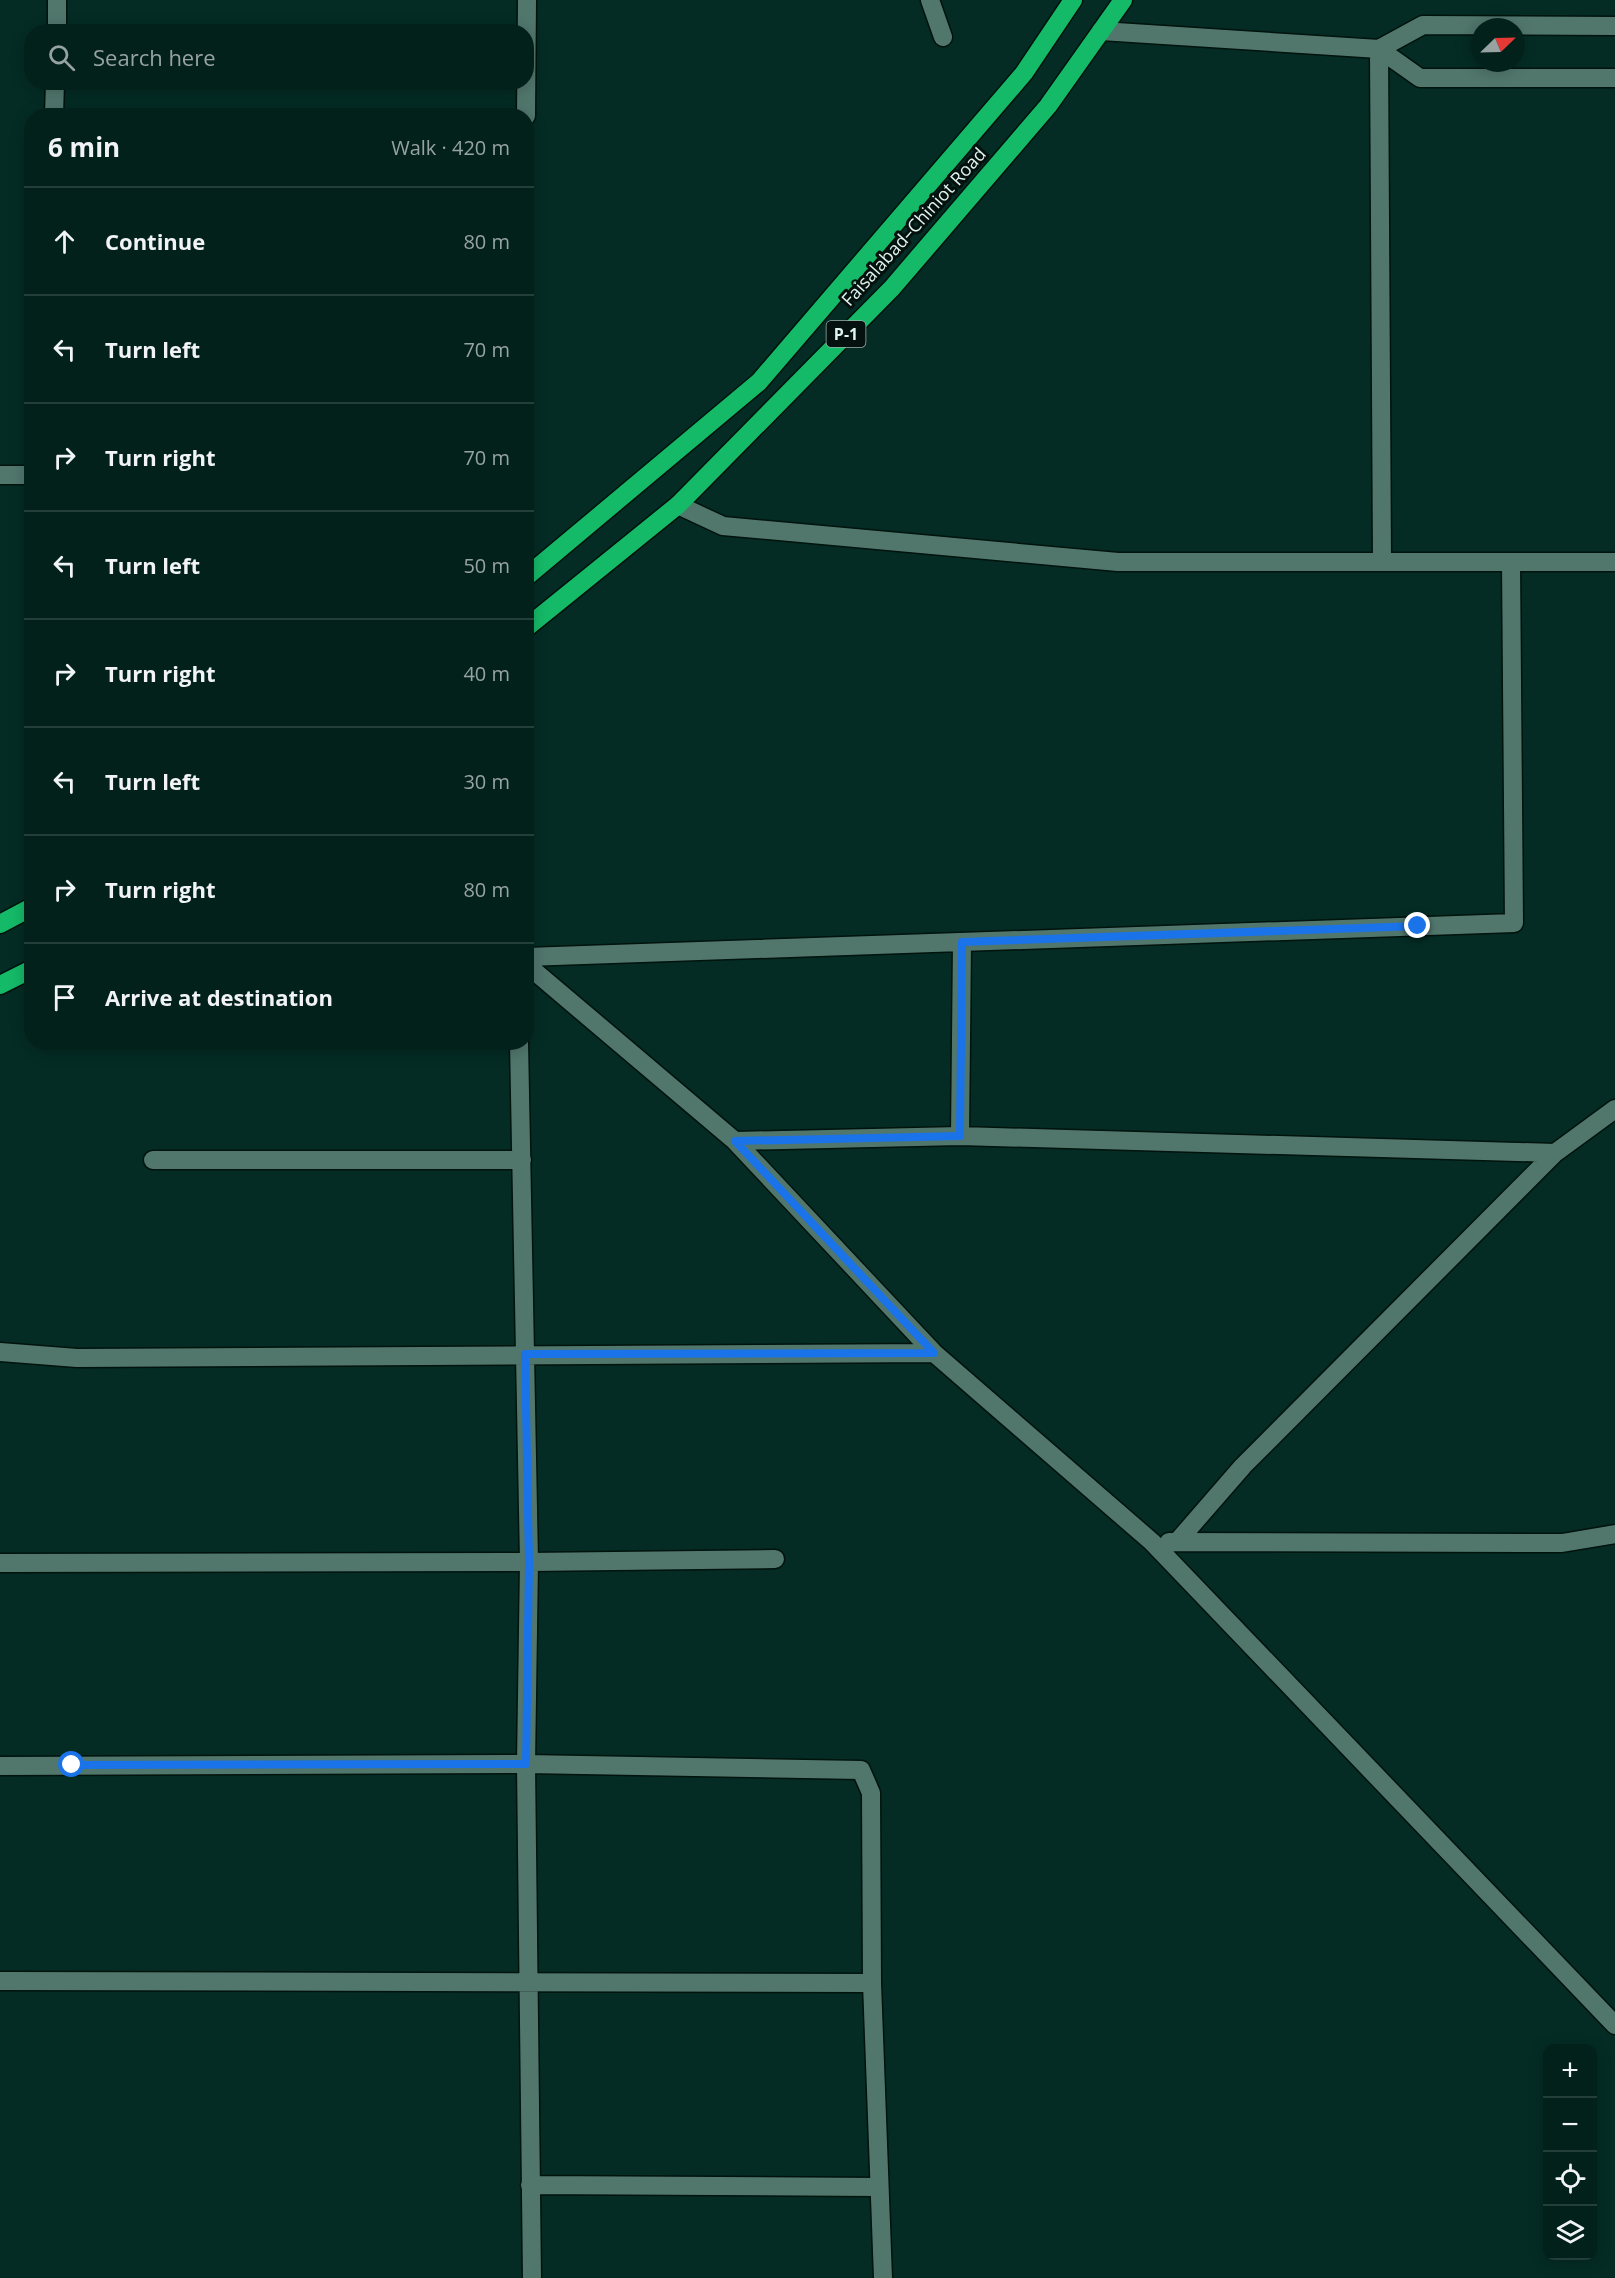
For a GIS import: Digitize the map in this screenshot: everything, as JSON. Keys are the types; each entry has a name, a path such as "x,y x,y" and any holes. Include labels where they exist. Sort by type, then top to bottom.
{"highway":[{"name":"Faisalabad–Chiniot Road","path":"534,570 759,382 1024,73 1073,0"},
{"name":"Faisalabad–Chiniot Road","path":"534,622 678,506 892,288 1048,106 1123,0"},
{"path":"0,924 24,911"},
{"path":"0,985 24,973"}],"street":[{"path":"57,0 57,24"},
{"path":"527,0 527,24"},
{"path":"930,0 943,37"},
{"path":"1379,49 1423,25 1615,26"},
{"path":"1101,31 1379,49 1420,78 1615,78"},
{"path":"1379,49 1382,562"},
{"path":"54,108 55,90"},
{"path":"526,90 526,108"},
{"path":"0,475 24,475"},
{"path":"678,506 723,526 1118,562 1615,562"},
{"path":"534,957 1514,923 1511,562"},
{"path":"960,1136 962,942"},
{"path":"534,971 735,1141 934,1353 1152,1542 1615,2025"},
{"path":"519,1050 529,1563 526,1764 532,2278"},
{"path":"1178,1542 1243,1466 1555,1154 1615,1109"},
{"path":"735,1141 960,1136 1555,1154"},
{"path":"153,1160 522,1160"},
{"path":"0,1352 77,1358 934,1353"},
{"path":"1152,1542 1562,1543 1615,1534"},
{"path":"0,1563 529,1563 775,1559"},
{"path":"0,1766 526,1764 861,1770 871,1793 872,1983 878,2187 884,2278"},
{"path":"0,1981 528,1980 872,1983"},
{"path":"530,2185 878,2187"}],"route":[{"path":"72,1765 526,1764 529,1563 525,1354 934,1353 735,1141 960,1136 962,942 1418,926"}]}
